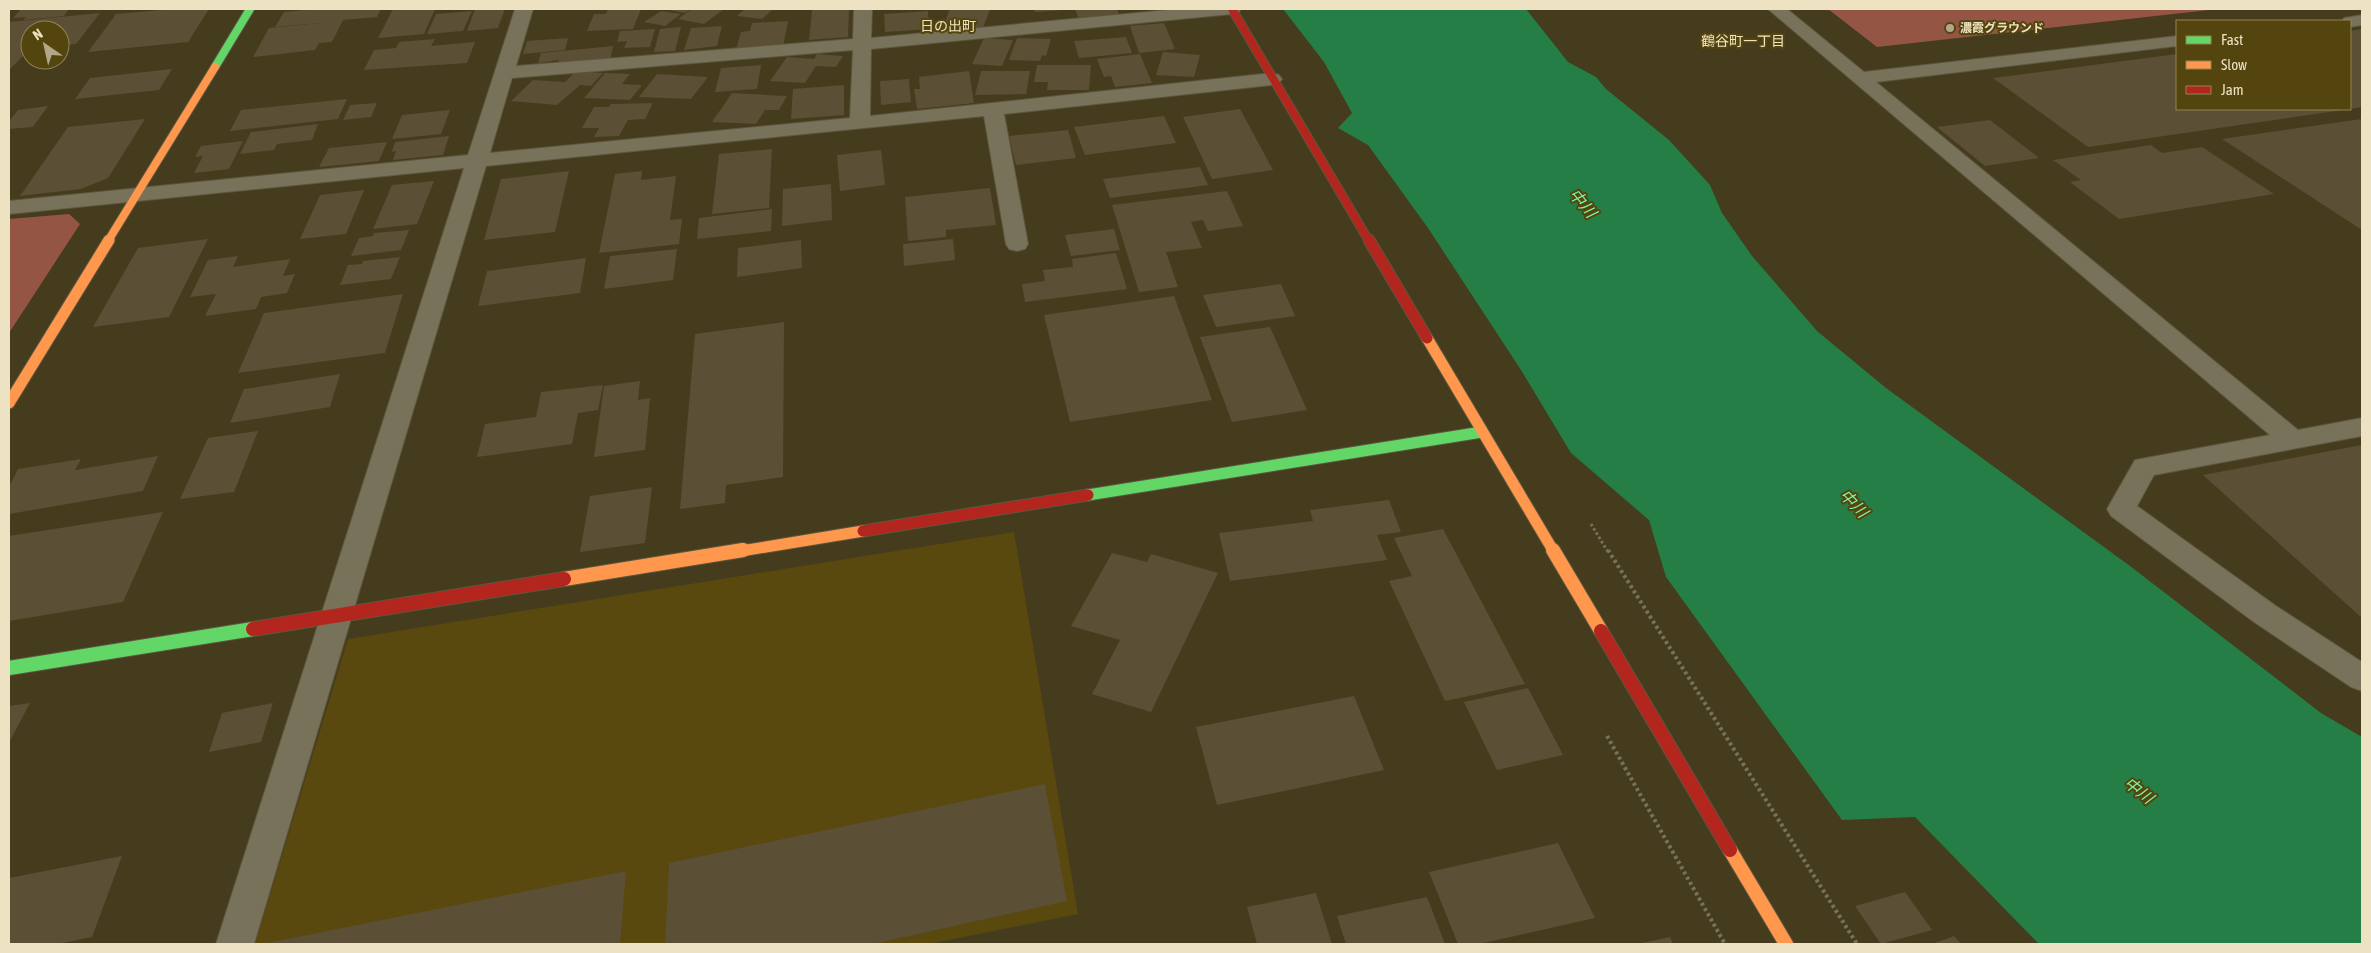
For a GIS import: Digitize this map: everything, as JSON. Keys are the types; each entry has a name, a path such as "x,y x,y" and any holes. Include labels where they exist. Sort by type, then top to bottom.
{"street":[{"path":"9,403 250,9"},
{"path":"235,944 524,9"},
{"path":"860,123 863,9"},
{"path":"504,73 863,44 1010,23 1232,9 1786,944"},
{"path":"1777,9 2294,441"},
{"path":"1859,78 2176,42"},
{"path":"9,207 860,123 1272,79"},
{"path":"993,109 1017,244"},
{"path":"2362,427 2145,467 2121,509 2265,614 2362,678"},
{"path":"9,668 1482,432"}],"path":[{"path":"1806,863 1856,944"}],"shaded area":[{"name":"濃霞グラウンド","path":"1828,9 2218,9 1877,47"},
{"path":"69,214 80,224 9,333 9,219"},
{"path":"1014,532 1078,914 929,944 255,944 348,639"}],"water":[{"name":"中川","path":"1283,9 1526,9 1568,62 1596,77 1606,89 1669,140 1710,185 1722,213 1752,256 1817,331 1886,388 2130,566 2321,713 2362,737 2362,944 2039,944 1915,817 1842,820 1666,577 1649,520 1571,453 1521,370 1428,228 1368,145 1338,128 1352,113 1324,62"}],"building":[{"path":"21,9 69,9 64,16 23,20 26,17 13,18"},
{"path":"173,9 209,9 188,42 88,52 116,14"},
{"path":"316,9 381,9 377,17 343,20 332,42 319,43 315,50 253,57 269,28 331,22 275,27 284,12"},
{"path":"393,9 435,9 424,34 378,38"},
{"path":"475,9 505,9 498,28 467,31"},
{"path":"608,9 641,9 633,29 587,31 594,14 606,14"},
{"path":"663,9 691,9 685,13"},
{"path":"692,9 724,9 704,24 678,19"},
{"path":"745,9 773,9 762,19 737,16"},
{"path":"849,9 848,37 809,40 812,10"},
{"path":"950,9 990,9 983,28 943,27"},
{"path":"1034,9 1062,9 1063,10 1035,12"},
{"path":"1075,9 1117,9 1119,15 1079,20"},
{"path":"472,11 463,31 427,34 436,14"},
{"path":"661,11 681,14 665,26 644,22"},
{"path":"928,11 929,29 885,32 884,14"},
{"path":"100,13 76,44 70,45 70,20 29,20"},
{"path":"20,21 20,59 9,70 9,22"},
{"path":"788,21 783,46 736,49 741,32 750,31 752,23"},
{"path":"1164,23 1175,49 1139,53 1130,26"},
{"path":"722,26 717,46 684,50 691,28"},
{"path":"681,27 675,51 654,52 660,29"},
{"path":"655,29 650,47 624,48 627,41 617,42 620,31"},
{"path":"2362,29 2362,107 2351,109 2351,31"},
{"path":"1126,37 1132,53 1079,58 1074,41"},
{"path":"568,38 565,50 523,54 527,41"},
{"path":"984,38 1013,40 1002,66 972,64"},
{"path":"1017,38 1051,39 1046,56 1042,55 1040,61 1009,60"},
{"path":"435,39 431,46 475,42 467,63 364,70 374,50 396,48 399,42"},
{"path":"613,46 610,61 558,66 559,60 538,63 541,53"},
{"path":"1163,52 1200,55 1194,77 1156,75"},
{"path":"817,54 843,56 836,67 816,66 805,83 770,81 787,57 814,59"},
{"path":"1140,54 1152,83 1115,87 1111,76 1104,77 1097,59"},
{"path":"2176,54 2176,110 2343,110 2088,147 1993,78"},
{"path":"761,65 757,89 715,92 721,68"},
{"path":"1037,65 1091,65 1089,90 1047,90 1048,82 1034,82"},
{"path":"172,69 159,90 75,99 90,78"},
{"path":"576,71 603,73 591,86 580,85 557,105 511,101 533,80 565,82"},
{"path":"969,71 974,103 917,109 914,89 920,89 919,77"},
{"path":"981,71 1030,71 1026,94 975,95"},
{"path":"605,73 630,74 622,84 642,85 630,100 584,98"},
{"path":"657,74 708,77 691,99 639,97"},
{"path":"909,79 911,102 881,105 880,81"},
{"path":"844,85 844,115 791,119 793,89"},
{"path":"732,93 787,96 779,110 765,110 756,124 712,122"},
{"path":"347,99 338,119 230,131 241,110"},
{"path":"377,103 371,117 343,120 350,105"},
{"path":"653,103 645,119 628,120 619,136 594,137 599,128 582,128 594,107 609,107 611,104"},
{"path":"48,106 33,127 9,129 9,121 18,110"},
{"path":"1240,109 1273,170 1212,179 1183,117"},
{"path":"450,110 441,134 392,139 402,115"},
{"path":"1164,116 1176,143 1085,155 1074,127"},
{"path":"145,119 108,178 81,189 20,196 68,127"},
{"path":"2362,119 2362,230 2222,139"},
{"path":"1990,120 2039,158 1985,166 1937,127"},
{"path":"318,124 312,140 277,144 274,150 240,154 251,132"},
{"path":"1068,130 1076,158 1016,165 1009,136"},
{"path":"449,136 443,155 393,160 396,151 392,152 395,142"},
{"path":"243,141 229,169 194,173 203,156 195,157 201,146"},
{"path":"387,142 379,161 319,167 329,148"},
{"path":"2151,145 2162,153 2202,147 2274,194 2119,219 2070,182 2081,180 2053,160"},
{"path":"772,149 769,208 712,214 719,154"},
{"path":"881,150 885,185 840,191 837,155"},
{"path":"1200,167 1208,185 1110,198 1103,179"},
{"path":"569,171 555,232 484,240 501,179"},
{"path":"642,171 641,180 676,176 670,220 682,219 679,244 599,253 615,174"},
{"path":"434,181 417,224 373,229 392,185"},
{"path":"831,184 832,220 782,226 783,189"},
{"path":"990,188 996,225 946,230 946,237 908,241 905,197"},
{"path":"364,190 346,234 300,239 320,195"},
{"path":"1227,191 1243,226 1208,231 1203,220 1191,222 1202,248 1166,252 1178,287 1139,292 1112,205"},
{"path":"772,209 771,231 697,239 699,218"},
{"path":"1114,229 1120,250 1071,256 1065,235"},
{"path":"409,230 401,250 351,256 359,238 373,236 374,233"},
{"path":"208,239 169,317 93,327 138,248"},
{"path":"953,239 955,260 904,266 903,244"},
{"path":"801,240 802,268 737,277 738,248"},
{"path":"677,249 673,280 604,289 610,256"},
{"path":"1116,253 1127,289 1025,302 1022,284 1045,281 1043,270 1073,267 1072,259"},
{"path":"238,256 233,267 290,259 283,276 295,274 287,293 261,297 256,309 205,316 216,294 190,297 208,260"},
{"path":"400,257 391,279 340,285 348,265 362,264 363,261"},
{"path":"586,258 580,293 478,306 487,271"},
{"path":"1281,284 1295,316 1216,327 1203,295"},
{"path":"403,294 385,353 238,373 264,313"},
{"path":"1174,296 1212,400 1070,422 1044,315"},
{"path":"784,322 783,477 726,485 725,503 680,509 695,334"},
{"path":"1270,327 1307,410 1232,422 1200,337"},
{"path":"340,374 330,407 230,423 244,389"},
{"path":"640,381 638,400 650,398 645,450 594,457 604,386"},
{"path":"603,385 598,410 578,413 572,444 477,457 485,424 536,417 541,392"},
{"path":"258,431 234,492 180,499 208,438"},
{"path":"2362,445 2362,618 2203,475"},
{"path":"158,456 143,491 9,514 9,487 18,469 81,459 75,470"},
{"path":"652,487 645,543 580,552 590,496"},
{"path":"1389,500 1401,532 1377,535 1387,560 1230,581 1219,533 1313,521 1310,510"},
{"path":"163,512 123,602 9,621 9,536"},
{"path":"1443,529 1525,684 1445,701 1389,581 1412,576 1394,538"},
{"path":"1112,553 1147,562 1151,554 1218,573 1151,712 1092,694 1120,640 1071,626"},
{"path":"1528,688 1563,755 1497,770 1464,702"},
{"path":"1354,696 1384,770 1217,805 1196,727"},
{"path":"30,703 11,739 9,740 9,706"},
{"path":"273,703 261,742 209,752 222,713"},
{"path":"1045,784 1067,901 873,944 665,944 669,863"},
{"path":"1558,843 1595,918 1479,944 1458,944 1429,872"},
{"path":"122,856 92,937 58,944 9,944 9,878"},
{"path":"626,871 620,944 267,944 267,943"},
{"path":"1905,892 1932,930 1881,944 1855,906"},
{"path":"1316,893 1332,944 1257,944 1247,907"},
{"path":"1427,897 1445,944 1346,944 1337,916"},
{"path":"1954,936 1961,944 1932,944"},
{"path":"1670,937 1673,944 1642,944 1642,943"}],"traffic: fast":[{"path":"215,67 250,9"},
{"path":"1088,495 1482,432"},
{"path":"9,668 253,629"}],"traffic: slow":[{"path":"9,403 215,67"},
{"path":"1427,338 1601,631"},
{"path":"564,579 863,531"},
{"path":"1730,850 1786,944"}],"traffic: jam":[{"path":"1232,9 1427,338"},
{"path":"863,531 1088,495"},
{"path":"253,629 564,579"},
{"path":"1601,631 1730,850"}],"place":[{"name":"濃霞グラウンド","path":"1950,28"}],"district":[{"name":"日の出町","path":"948,26"},
{"name":"鶴谷町一丁目","path":"1743,41"}]}
